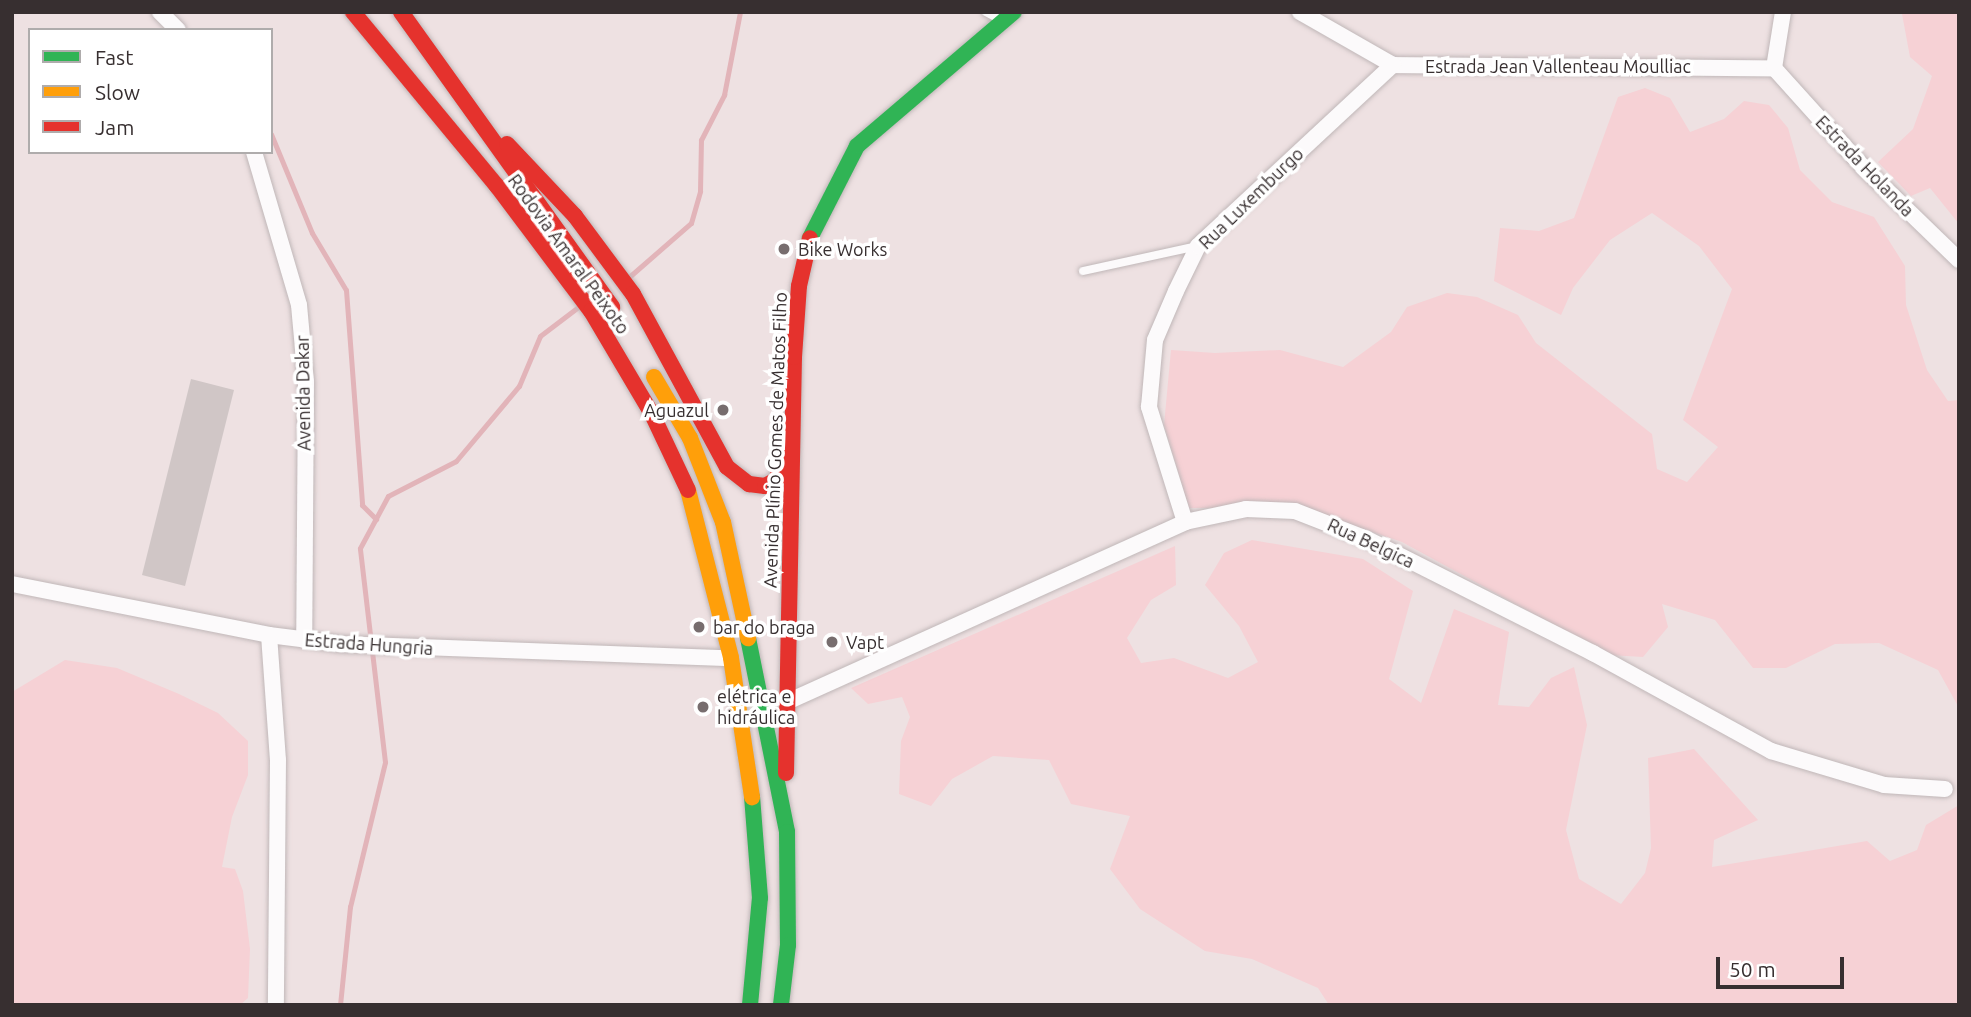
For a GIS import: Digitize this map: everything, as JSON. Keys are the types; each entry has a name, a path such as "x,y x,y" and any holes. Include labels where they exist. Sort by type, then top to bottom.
{"main road":[{"name":"Rodovia Amaral Peixoto","path":"353,12 497,186 591,311 652,414 691,496 731,658 757,829 760,898 750,1005"},
{"name":"Rodovia Amaral Peixoto","path":"401,12 463,102 590,274 623,325"},
{"name":"Avenida Plínio Gomes de Matos Filho","path":"787,832 787,702 799,286 820,211 857,146 879,122 1010,17"},
{"path":"463,102 523,159 633,294 718,453 734,474 749,484 771,484 779,475 793,437"},
{"path":"642,356 690,438 723,522 787,832 788,945 781,1005"}],"street":[{"path":"160,12 176,28"},
{"name":"Estrada Jean Vallenteau Moulliac","path":"1300,12 1393,65 1774,68"},
{"path":"1774,68 1783,12"},
{"name":"Rua Luxemburgo","path":"1185,522 1149,407 1149,368 1155,340 1198,246 1393,65"},
{"name":"Estrada Holanda","path":"1774,68 1864,168 1959,260"},
{"name":"Avenida Dakar","path":"255,154 299,304 306,382 304,640"},
{"name":"Rua Belgica","path":"787,702 1185,522 1246,509 1295,511 1323,520 1581,647 1771,751 1884,785 1945,789"},
{"name":"Estrada Hungria","path":"12,584 269,635 340,644 731,658"},
{"path":"269,635 278,760 276,1005"}],"lane":[{"path":"986,12 1010,17"},
{"path":"1083,271 1198,246"}],"shaded area":[{"path":"1959,12 1959,224 1930,188 1911,196 1878,162 1913,129 1932,76 1910,57 1902,14"},
{"path":"1645,88 1670,98 1690,132 1724,119 1744,101 1769,105 1788,128 1800,170 1832,202 1874,217 1905,266 1906,305 1927,370 1948,401 1959,400 1959,708 1938,670 1879,643 1835,644 1786,668 1753,668 1715,620 1662,604 1668,627 1643,657 1609,655 1402,542 1301,508 1189,508 1164,425 1171,350 1215,353 1280,350 1343,367 1391,332 1407,307 1447,293 1477,297 1518,315 1536,343 1652,434 1657,469 1687,482 1718,447 1683,420 1732,289 1699,246 1652,213 1610,240 1573,288 1561,315 1494,281 1500,228 1539,231 1574,218 1618,97"},
{"path":"1252,540 1363,559 1413,591 1389,679 1421,703 1454,609 1509,632 1498,705 1529,707 1551,678 1574,667 1587,725 1566,830 1579,879 1621,904 1645,873 1651,848 1648,758 1694,749 1758,820 1714,840 1712,867 1867,841 1890,861 1917,850 1926,825 1959,805 1959,1005 1329,1005 1318,988 1252,959 1205,951 1140,909 1110,869 1130,816 1071,804 1049,760 993,756 952,779 931,806 899,794 901,741 910,717 902,697 868,704 851,688 1175,546 1176,585 1151,600 1127,638 1141,663 1174,658 1228,678 1258,662 1239,626 1205,585 1224,553"},
{"path":"65,660 117,668 179,694 218,713 248,741 248,775 232,817 222,867 235,869 243,891 250,949 248,998 240,1005 12,1005 12,692"}],"building":[{"path":"191,379 234,390 185,586 142,575"}],"waterway":[{"path":"629,277 691,223 700,191 701,140 724,95 740,12"},
{"path":"273,139 312,233 346,290 362,505 376,519"},
{"path":"340,1005 350,907 385,762 360,548 388,496 456,461 519,386 540,336 578,307"}],"traffic: fast":[{"path":"810,238 857,146 1014,12"},
{"path":"748,638 787,832 788,945 781,1005"},
{"path":"750,1005 760,898 752,797"}],"traffic: slow":[{"path":"654,377 690,438 723,522 748,638"},
{"path":"688,490 731,658 752,797"}],"traffic: jam":[{"path":"353,12 497,186 591,311 652,414 688,490"},
{"path":"401,12 612,307"},
{"path":"507,144 575,216 633,294 727,467 749,484 765,486 776,480 787,453"},
{"path":"786,773 794,357 799,286 810,238"}],"place":[{"name":"Bike Works","path":"784,249"},
{"name":"Aguazul","path":"723,410"},
{"name":"bar do braga","path":"699,627"},
{"name":"Vapt","path":"832,642"},
{"name":"elétrica e hidráulica","path":"703,707"}]}
